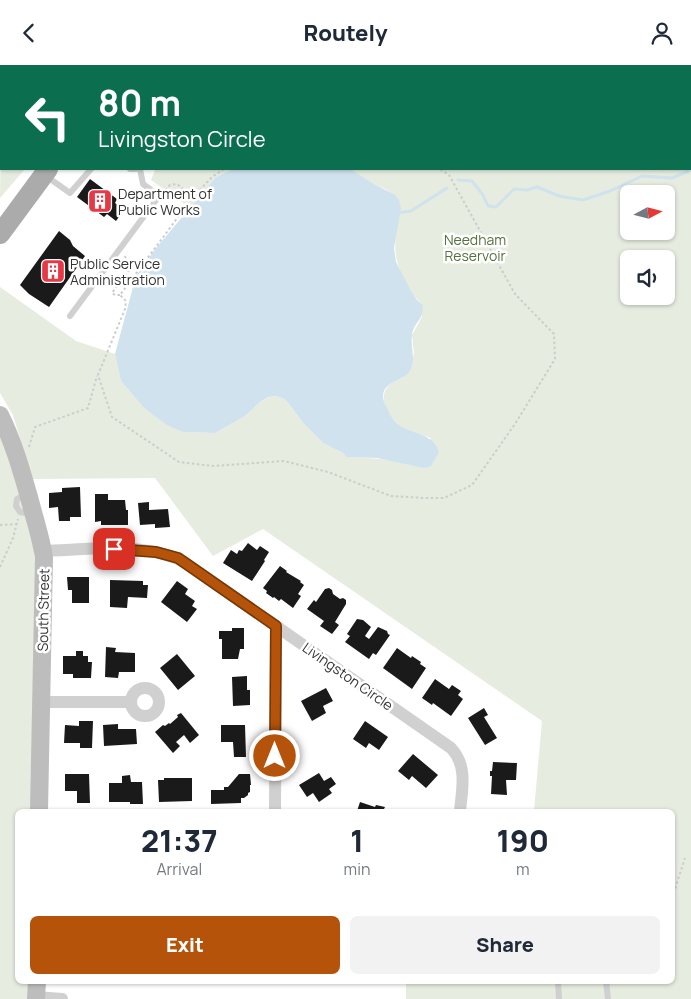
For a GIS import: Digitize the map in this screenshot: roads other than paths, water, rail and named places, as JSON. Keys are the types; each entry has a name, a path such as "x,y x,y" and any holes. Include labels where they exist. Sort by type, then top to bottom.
{"main road":[{"path":"0,234 46,172"}],"street":[{"name":"South Street","path":"0,415 12,442 28,494 27,513 43,551 39,809"},
{"name":"Livingston Circle","path":"43,551 126,549 170,555 184,562 454,751 461,763 463,777 460,809"},
{"path":"275,809 276,626"},
{"path":"42,702 131,702"},
{"path":"37,992 62,999"}],"lane":[{"path":"46,172 70,193 90,170"},
{"path":"70,316 158,196 143,184 140,170"},
{"path":"558,984 559,999"},
{"path":"607,984 608,999"}],"water":[{"path":"231,170 353,170 395,195 399,200 401,209 394,248 396,262 410,289 422,304 423,309 412,335 413,363 411,368 406,375 386,388 383,398 392,418 399,425 422,435 435,444 439,452 431,466 424,468 377,458 346,457 343,453 323,443 304,424 284,399 276,396 269,397 260,402 245,416 215,433 183,432 167,425 144,408 121,381 115,354 136,276 156,248 216,177"}],"waterway":[{"path":"458,180 472,181 483,195 488,206 496,207 514,189 527,190 537,187 559,196 583,200 610,191 642,176 672,178 691,170"},
{"path":"397,213 411,211 447,188"}],"place":[{"name":"Department of Public Works","path":"100,201"},
{"name":"Public Service Administration","path":"53,271"}],"park label":[{"name":"Needham Reservoir","path":"475,247"}]}
